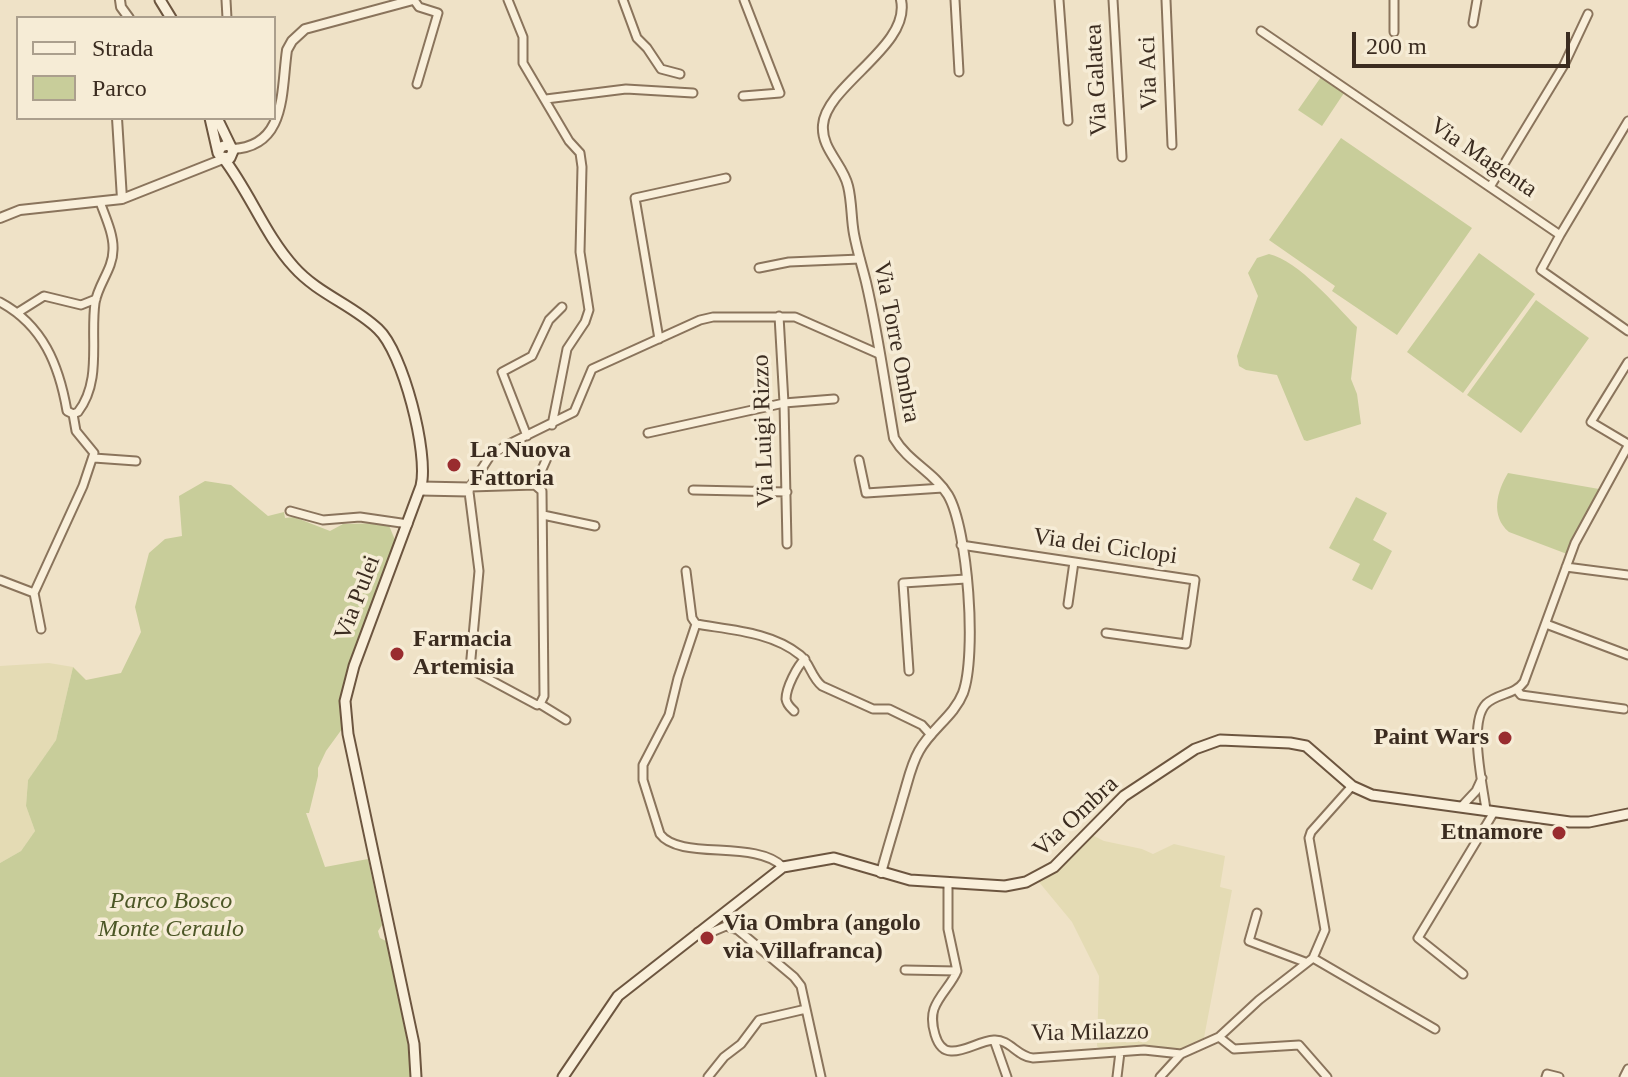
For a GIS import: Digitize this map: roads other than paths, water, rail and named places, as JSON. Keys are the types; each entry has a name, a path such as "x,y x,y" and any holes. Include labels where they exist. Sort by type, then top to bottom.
{"main road":[{"path":"211,120 226,152"},
{"path":"218,120 226,152"},
{"name":"Via Pulei","path":"226,152 271,236 295,268 319,289 379,330 389,342 399,365 421,444 424,466 421,488 354,666 345,701 350,747 414,1044 416,1077"},
{"name":"Via Ombra","path":"563,1077 611,1003 783,867 834,858 910,880 1005,886 1035,879 1065,858 1124,796 1195,749 1220,740 1306,746 1352,786 1372,795 1580,822 1628,814"}],"street":[{"path":"0,218 20,210 122,199 268,136 276,123 287,50 305,29 413,0 419,7 438,13 417,84"},
{"path":"508,0 523,37 523,63 569,141 580,153 580,252 590,304 585,322 567,349 552,425"},
{"path":"623,0 637,38 661,69 680,74"},
{"path":"743,96 780,93 744,0"},
{"name":"Via Torre Ombra","path":"881,873 913,764 931,735 953,711 967,677 970,659 966,579 955,514 943,488 902,452 894,438 854,236 848,184 827,146 823,121 835,98 856,79 893,34 901,19 901,0"},
{"path":"955,0 959,72"},
{"path":"1059,0 1068,121"},
{"name":"Via Galatea","path":"1113,0 1122,157"},
{"name":"Via Aci","path":"1166,0 1172,145"},
{"path":"1394,0 1394,32"},
{"path":"1473,23 1477,0"},
{"path":"1490,187 1564,65 1588,14"},
{"name":"Via Magenta","path":"1261,31 1560,235"},
{"path":"546,99 626,89 693,93"},
{"path":"117,120 122,199"},
{"path":"1628,121 1541,270 1625,329 1628,317"},
{"path":"659,339 635,198 726,178"},
{"path":"73,414 81,407 89,390 94,359 96,299 114,247 100,202"},
{"path":"759,268 789,262 860,259"},
{"path":"17,313 44,296 74,305 96,299"},
{"path":"0,302 38,331 59,373 67,411 73,414"},
{"path":"527,436 502,372 532,356 549,320 562,307"},
{"name":"Via Luigi Rizzo","path":"779,316 787,544"},
{"path":"469,680 479,571 469,490 490,456 552,425 576,409 592,369 713,317 795,317 879,354"},
{"path":"1463,974 1418,938 1490,811 1482,776 1477,726 1480,712 1493,699 1517,690 1528,673 1575,543 1628,445 1591,422 1628,362"},
{"path":"648,433 784,403 834,399"},
{"path":"41,629 34,593 94,458 92,449 76,431 73,414"},
{"path":"94,458 136,461"},
{"path":"535,485 547,458"},
{"path":"859,460 866,493 943,488"},
{"path":"421,488 469,490 535,485 542,491 544,696 540,704"},
{"path":"693,490 787,492"},
{"path":"290,511 323,520 360,517 408,524"},
{"path":"543,515 595,526"},
{"name":"Via dei Ciclopi","path":"961,545 1195,580 1186,644 1106,633"},
{"path":"1068,604 1074,562"},
{"path":"1566,567 1628,575"},
{"path":"686,571 692,618 696,624 777,641 805,659 822,686 873,709 889,709 922,725 931,735"},
{"path":"909,671 903,583 966,579"},
{"path":"0,580 34,593"},
{"path":"696,624 669,715 643,765 643,780 660,834 666,841 700,849 769,857 783,867"},
{"path":"1546,624 1628,655"},
{"path":"794,711 787,702 787,695 799,664 805,659"},
{"path":"470,669 566,720"},
{"path":"1517,690 1521,695 1624,709"},
{"path":"1461,807 1476,791 1482,776"},
{"path":"1160,1077 1181,1054 1219,1037 1313,958 1325,930 1309,838 1352,786"},
{"path":"948,883 948,929 957,971 934,1010 938,1044 944,1050 953,1052 994,1040 1007,1077"},
{"path":"1257,913 1249,941 1305,962"},
{"path":"698,932 707,934 726,926 738,930 798,981 821,1077"},
{"path":"1313,958 1435,1029"},
{"path":"905,970 957,971"},
{"path":"708,1077 724,1057 741,1044 759,1020 806,1009"},
{"path":"1219,1037 1234,1049 1299,1045 1327,1077"},
{"name":"Via Milazzo","path":"994,1040 1027,1057 1144,1050 1181,1054"},
{"path":"1117,1077 1120,1052"},
{"path":"1624,1077 1628,1069"},
{"path":"1546,1077 1547,1074 1559,1077"}],"place":[{"name":"La Nuova Fattoria","path":"454,465"},
{"name":"Farmacia Artemisia","path":"397,654"},
{"name":"Paint Wars","path":"1505,738"},
{"name":"Etnamore","path":"1559,833"},
{"name":"Via Ombra (angolo via Villafranca)","path":"707,938"}],"park label":[{"name":"Parco Bosco Monte Ceraulo","path":"171,916"}]}
